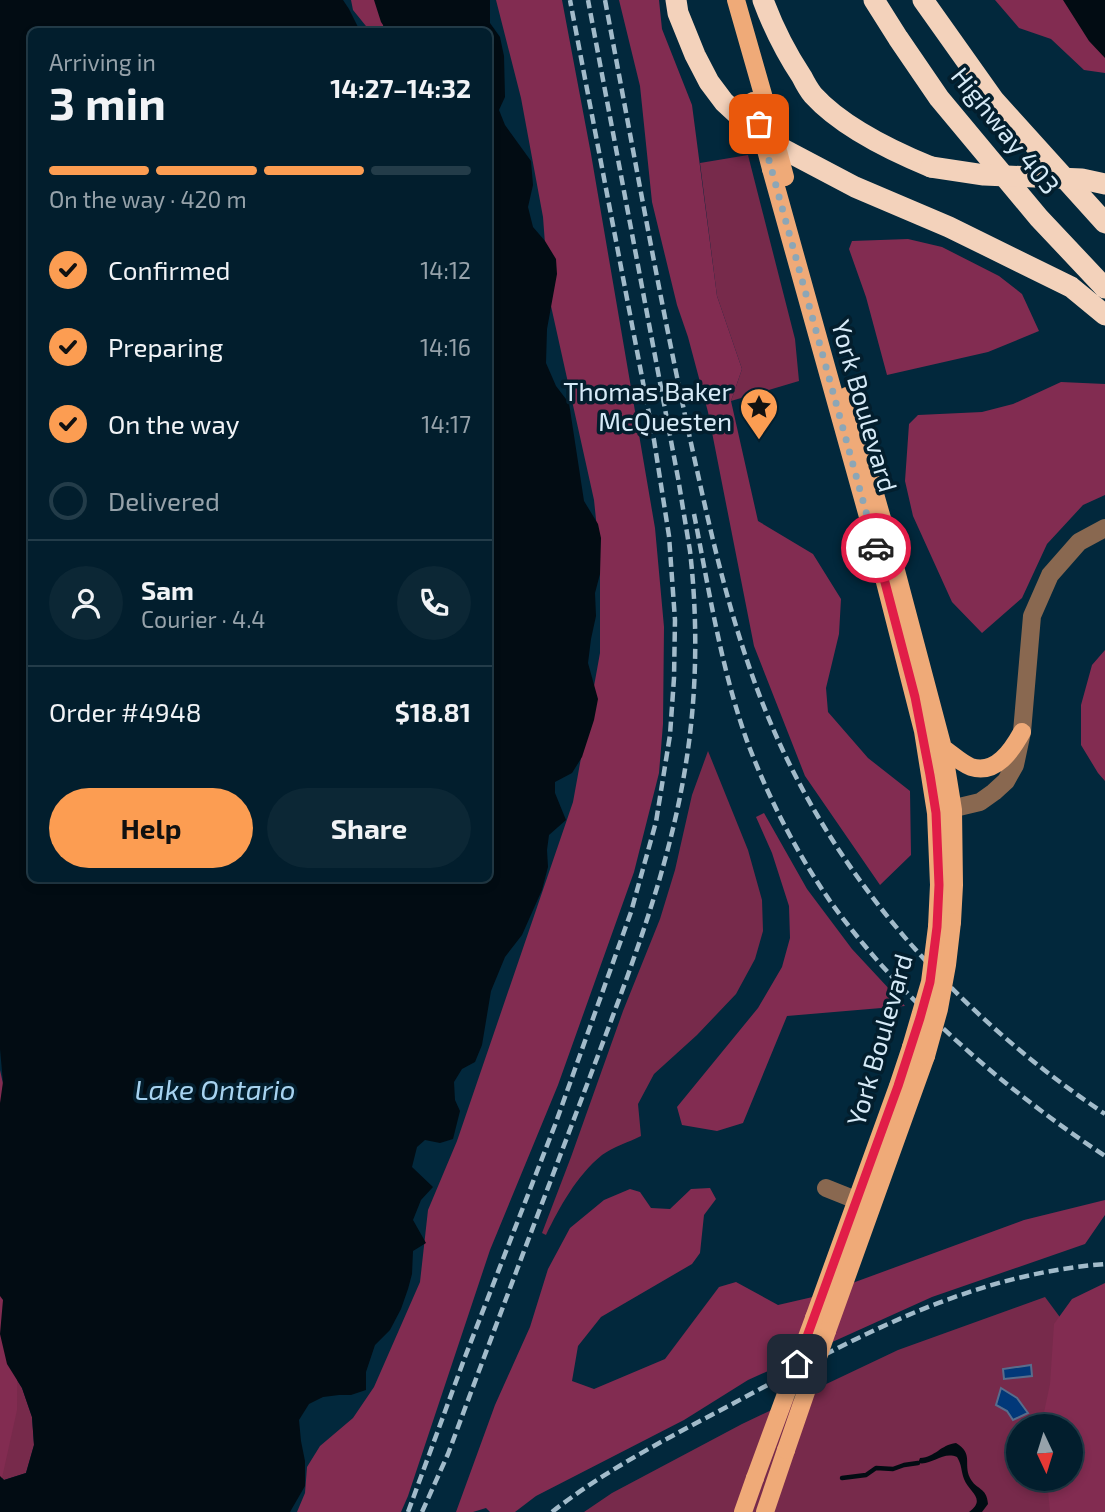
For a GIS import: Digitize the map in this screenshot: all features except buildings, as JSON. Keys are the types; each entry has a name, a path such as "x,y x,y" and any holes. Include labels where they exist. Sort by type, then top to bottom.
{"highway":[{"path":"676,0 678,13 709,82 724,102 764,139 855,187 949,227 1071,287 1105,315"},
{"path":"763,0 790,59 812,94 836,116 903,156 932,167 984,175 1082,179 1105,184"},
{"name":"Highway 403","path":"874,0 939,98 1040,218 1105,288"},
{"name":"Highway 403","path":"923,0 994,100 1105,223"}],"main road":[{"name":"York Boulevard","path":"724,0 752,101 778,173 888,541 943,747 945,811 939,885 944,924 918,1051 898,1086 827,1331 765,1512"},
{"name":"York Boulevard","path":"736,0 768,112 778,173 945,811"},
{"path":"943,747 968,766 986,768 1010,753 1022,732"},
{"name":"York Boulevard","path":"743,1512 814,1318 864,1204"}],"street":[{"path":"945,811 980,802 1006,781 1015,765 1022,732 1032,616 1050,575 1079,542 1105,528"},
{"path":"826,1188 864,1204"}],"shaded area":[{"path":"351,0 383,0 383,28 368,28 353,10"},
{"path":"496,0 562,0 655,528 664,627 663,724 659,773 634,872 558,1085 490,1250 401,1512 297,1512 305,1493 307,1467 320,1446 353,1418 374,1387 420,1282 428,1210 457,1141 573,802 600,653 600,558 594,500 549,297 543,217 521,98"},
{"path":"619,0 659,0 662,29 692,105 717,296 742,369 731,401 758,521 813,554 841,599 839,634 826,688 828,712 868,758 910,791 911,855 880,885 805,776 754,646 708,412 677,305 652,202 640,86"},
{"path":"995,0 1072,0 1105,43 1105,73 1084,70 1051,39 1019,28"},
{"path":"748,155 795,339 799,381 731,401 742,369 717,296 700,163"},
{"path":"908,239 942,247 999,276 1022,294 1039,331 988,352 887,375 866,297 849,249 852,241"},
{"path":"1061,382 1105,384 1105,495 1083,505 1047,544 1022,598 982,633 952,602 913,516 905,481 909,424 918,415 982,412 1013,404"},
{"path":"1105,650 1105,781 1081,745 1081,705 1092,665"},
{"path":"708,751 748,850 762,900 763,931 755,959 736,994 697,1035 654,1074 638,1104 641,1136 606,1152 593,1163 570,1192 546,1235 542,1233 623,1011 660,919 675,870 692,795"},
{"path":"764,813 807,889 852,949 905,1006 787,1016 743,1123 717,1131 682,1125 677,1107 758,1008 782,967 790,938 789,906 772,853 756,817"},
{"path":"0,1070 15,1138 18,1284 17,1410 0,1487"},
{"path":"710,1188 716,1199 704,1215 700,1253 692,1264 601,1317 578,1346 572,1381 594,1389 665,1359 719,1287 736,1282 778,1305 817,1296 1024,1220 1105,1200 1105,1215 1085,1244 932,1297 748,1380 684,1420 536,1496 515,1512 490,1512 486,1508 473,1512 456,1512 495,1405 530,1327 548,1269 570,1228 604,1200 630,1189 640,1192 651,1208 670,1209 691,1189"},
{"path":"1105,1283 1105,1512 1050,1512 1048,1491 1083,1491 1083,1414 1044,1414 1050,1384 1054,1324 1072,1299"},
{"path":"1045,1297 1105,1378 1105,1512 584,1512 612,1493 742,1424 898,1350"},
{"path":"0,1334 7,1364 22,1388 32,1417 34,1445 26,1473 4,1480 0,1476"}],"water":[{"name":"Lake Ontario","path":"0,0 343,0 358,28 28,28 28,882 492,882 492,28 385,28 374,0 490,0 490,23 500,37 504,56 505,97 499,110 505,125 531,161 533,185 528,207 533,227 556,259 557,274 547,329 546,363 556,386 569,403 584,501 598,524 601,538 600,574 595,593 596,616 588,663 598,699 582,757 572,773 555,782 555,793 566,820 549,835 548,867 542,890 522,935 505,957 491,991 482,1045 475,1062 462,1069 454,1082 455,1100 460,1111 453,1139 440,1143 425,1140 417,1147 412,1167 433,1187 421,1200 413,1220 426,1243 413,1251 412,1274 401,1309 390,1330 375,1345 366,1372 366,1390 351,1395 323,1397 309,1404 299,1420 305,1461 305,1486 290,1512 0,1512 0,1476 4,1480 26,1473 34,1445 32,1417 22,1388 7,1364 0,1334 3,1300 0,1296 0,1103 3,1082 0,1049"},
{"path":"1063,0 1105,0 1105,58 1089,41"},
{"path":"956,1443 965,1451 970,1478 987,1498 988,1504 982,1512 969,1512 977,1499 966,1484 957,1457 947,1456 918,1463 920,1458"}],"waterway":[{"path":"842,1478 866,1475 876,1468 893,1469 918,1463"}],"railway":[{"path":"408,1512 555,1125 631,912 656,822 670,735 675,620 669,536 654,440 570,0"},
{"path":"422,1512 448,1454 632,964 669,845 690,737 695,657 690,551 588,0"},
{"path":"605,0 668,333 710,528 745,654 776,736 823,826 855,874 929,964 969,1005 1013,1044 1105,1114"},
{"path":"694,514 723,657 747,741 784,824 830,901 889,973 956,1040 1029,1102 1105,1156"},
{"path":"552,1512 641,1453 868,1333 913,1313 1005,1281 1054,1270 1105,1264"}],"way so far":[{"path":"759,124 876,548"}],"place":[{"name":"Thomas Baker McQuesten","path":"759,441"}],"route":[{"path":"797,1364 920,1018 930,982 937,927 939,885 936,813 923,731 876,548"}]}
